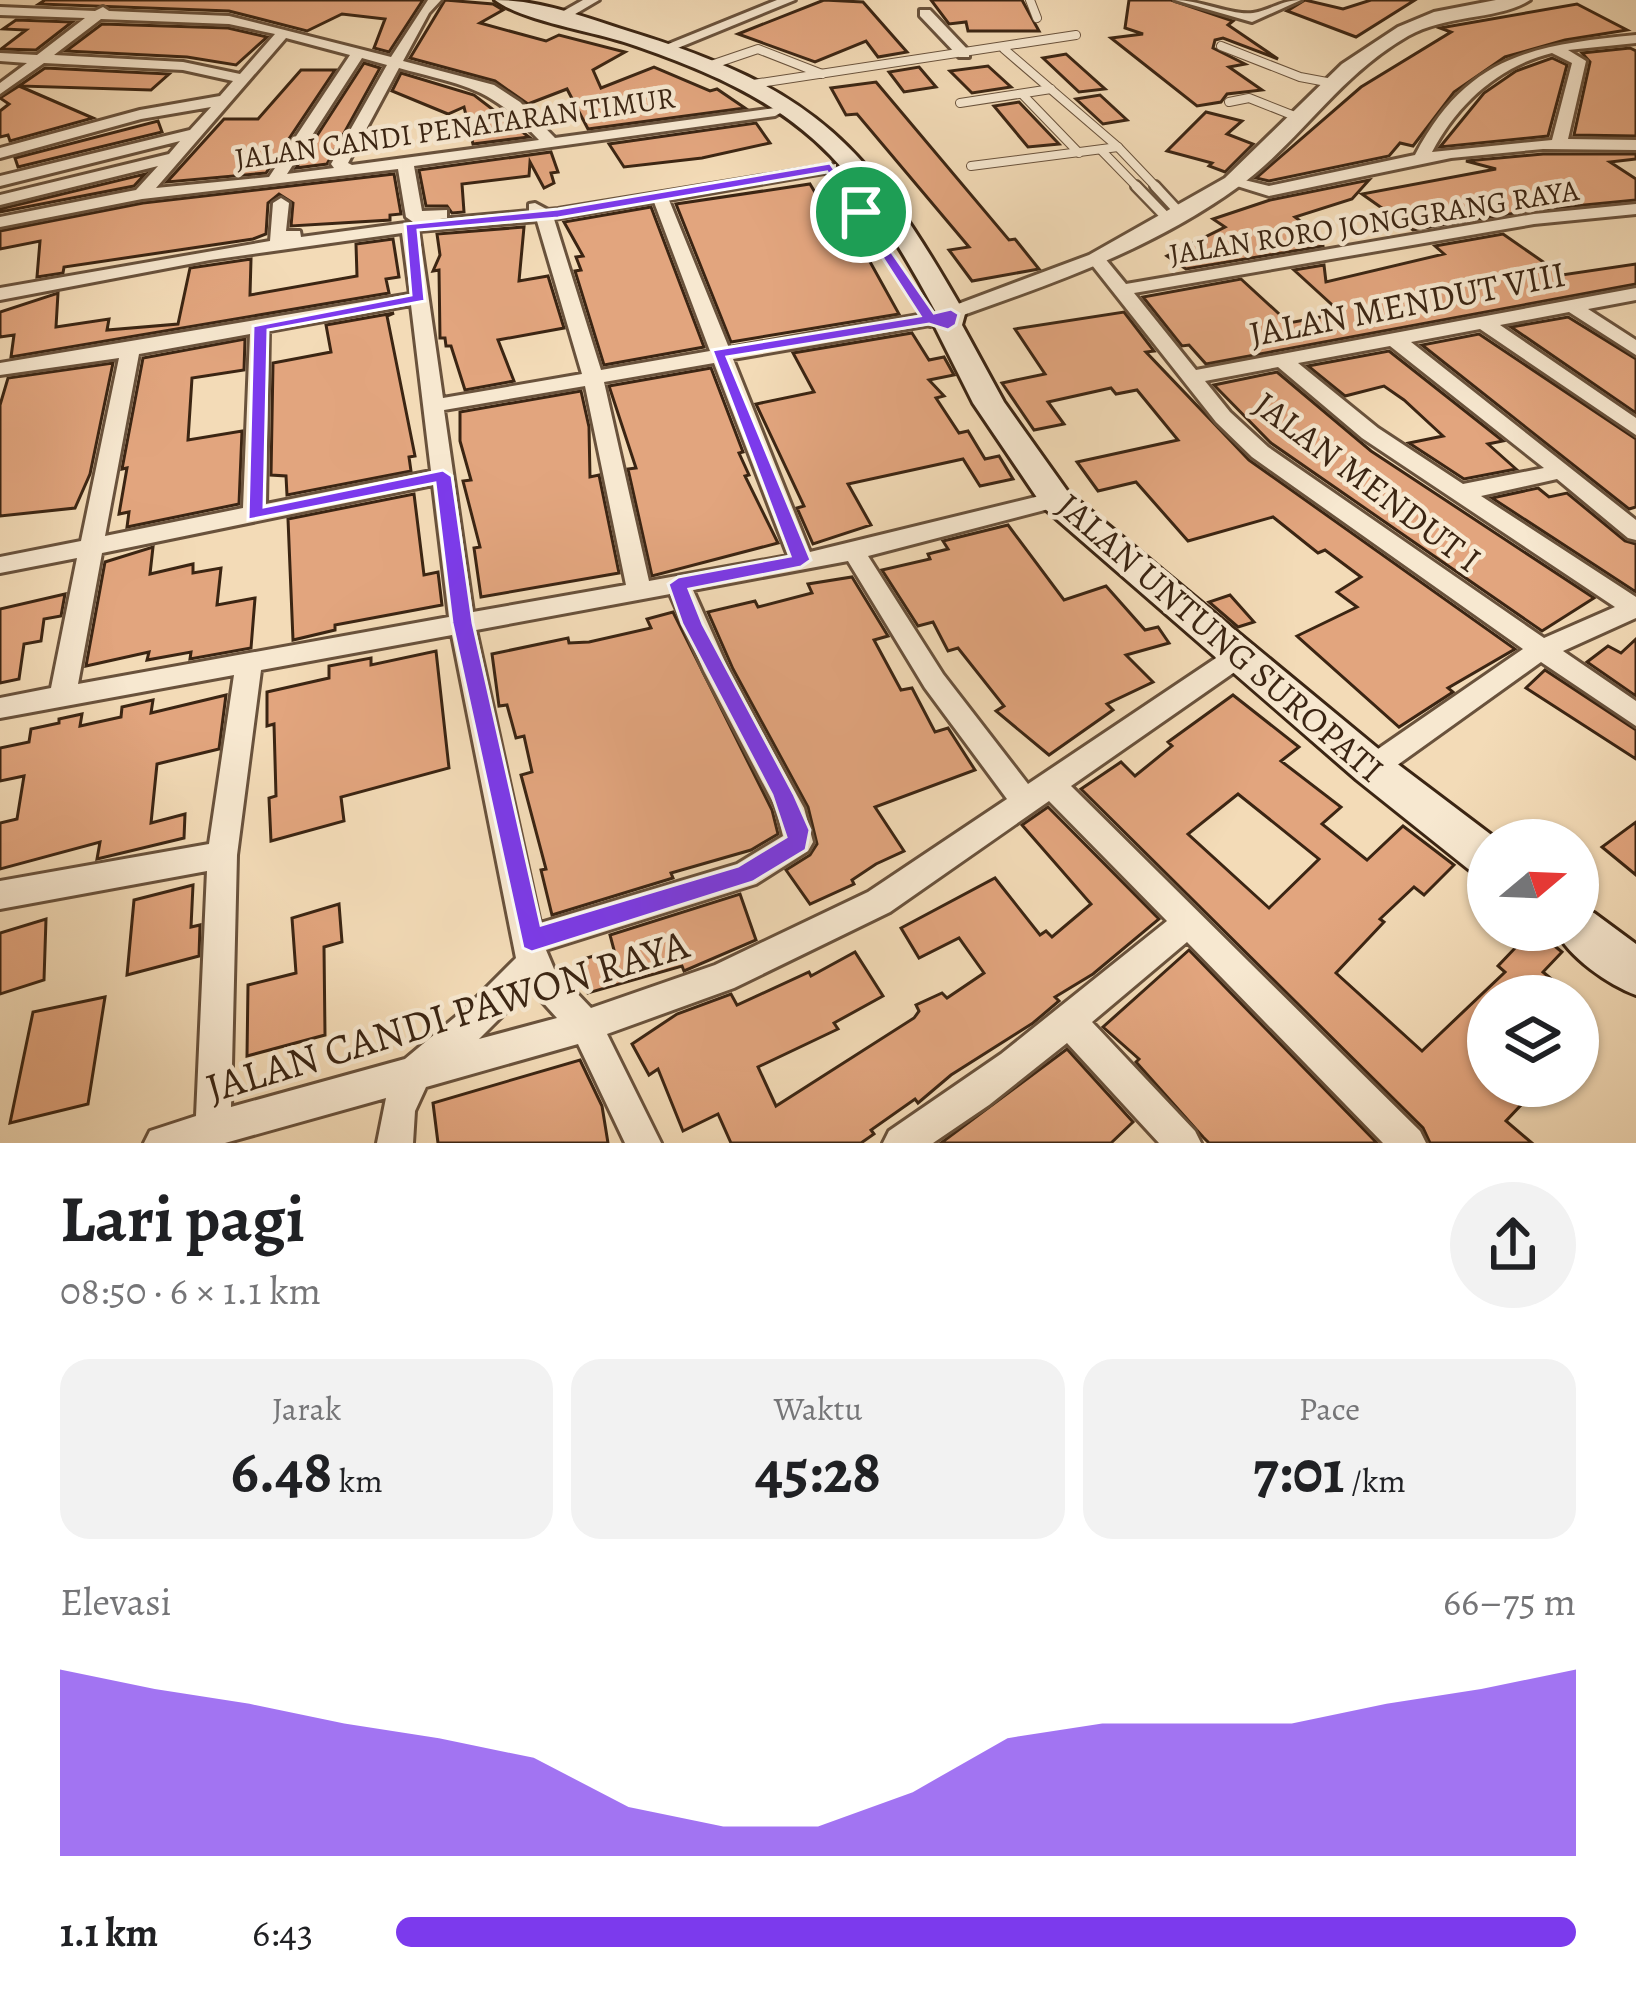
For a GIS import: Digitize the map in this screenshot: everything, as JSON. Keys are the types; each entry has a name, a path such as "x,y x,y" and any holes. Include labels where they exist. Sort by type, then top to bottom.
{"main road":[{"name":"JALAN UNTUNG SUROPATI","path":"505,0 663,49 747,85 775,108 872,216 943,319 988,403 1055,500 1372,768 1467,842"},
{"name":"JALAN UNTUNG SUROPATI","path":"775,108 792,107 834,142 872,216"},
{"path":"1599,944 1636,973"}],"street":[{"path":"0,90 117,0"},
{"path":"350,171 339,164 424,11 435,0"},
{"path":"560,17 593,0"},
{"path":"663,49 789,0"},
{"path":"1181,0 1241,16 1262,16 1295,0"},
{"path":"433,406 718,353 943,319 1097,260 1232,182 1332,83 1404,31 1487,2 1522,0"},
{"path":"0,10 229,20 284,32 489,88 515,105 551,143"},
{"path":"925,13 964,54"},
{"name":"JALAN CANDI PENATARAN TIMUR","path":"142,194 284,32"},
{"path":"1420,160 1434,129 1462,99 1522,57 1636,40"},
{"path":"1556,49 1579,61 1561,140"},
{"path":"274,182 358,54"},
{"path":"0,57 183,66 239,78"},
{"name":"JALAN CANDI PENATARAN TIMUR","path":"0,152 140,115 222,100"},
{"name":"JALAN CANDI PENATARAN TIMUR","path":"0,222 142,194 274,182 775,108"},
{"path":"0,181 194,134"},
{"path":"1232,182 1269,191 1420,160 1561,140 1636,145"},
{"path":"0,200 171,158"},
{"path":"405,163 463,623 533,951 543,980 586,1026 644,1143"},
{"path":"118,263 527,206 544,215 830,167"},
{"path":"660,196 801,560"},
{"path":"276,238 281,203"},
{"name":"JALAN RORO JONGGRANG RAYA","path":"1121,290 1534,220 1636,209"},
{"path":"544,215 593,376 639,591"},
{"path":"0,294 412,222"},
{"name":"JALAN MENDUT I","path":"1097,260 1223,417 1260,452 1538,651 1636,715"},
{"name":"JALAN MENDUT VIII","path":"1192,377 1636,294"},
{"path":"0,369 419,298"},
{"path":"1569,304 1636,349"},
{"path":"1481,321 1636,428"},
{"path":"254,516 260,326"},
{"path":"1392,338 1522,436 1558,472 1636,532"},
{"path":"62,697 130,350"},
{"path":"1284,362 1370,433 1635,608"},
{"path":"1462,492 1558,472"},
{"path":"0,566 443,476"},
{"path":"0,708 854,552 1055,500"},
{"path":"854,552 901,634 982,750 1039,793 1188,923 1408,1143"},
{"path":"395,1143 398,1110 415,1073 533,951 745,875 798,842 783,794 692,624 678,584"},
{"path":"1372,768 1538,651 1635,608"},
{"name":"JALAN CANDI PAWON RAYA","path":"162,1143 586,1026 723,977 879,902 1240,655"},
{"path":"213,1129 222,856 248,662"},
{"path":"0,895 222,856"},
{"path":"920,1138 1028,1056 1188,923"},
{"path":"1068,1020 1183,1143"}],"lane":[{"path":"1030,0 1037,18"},
{"path":"747,85 1076,35"},
{"path":"1221,46 1332,83"},
{"path":"1004,49 1118,148 1174,216"},
{"path":"705,67 758,50 824,74"},
{"path":"960,103 1051,89"},
{"path":"1023,95 1079,153"},
{"path":"1229,102 1250,98 1297,117"},
{"path":"971,166 1118,148"},
{"path":"1101,150 1174,216"}],"building":[{"path":"45,0 423,0 389,52 374,48 385,19 342,14 307,31 229,11 39,4"},
{"path":"445,0 493,4 503,10 480,23 546,41 559,35 625,52 593,70 601,88 654,67 710,91 717,89 745,108 588,129 567,89 528,104 495,81 410,58"},
{"path":"824,0 863,2 907,52 878,57 866,41 815,62 738,34"},
{"path":"931,0 1022,0 1039,31 968,31 966,22 949,24"},
{"path":"1129,0 1171,0 1233,21 1228,25 1278,59 1223,38 1215,40 1213,48 1245,64 1229,67 1262,90 1227,94 1221,102 1197,106 1111,38 1143,34 1125,28"},
{"path":"1305,0 1343,9 1371,0 1415,0 1356,37 1287,11"},
{"path":"1577,4 1627,30 1565,40 1505,57 1454,92 1413,146 1400,143 1389,156 1269,181 1256,178 1361,87 1451,32 1440,28"},
{"path":"16,20 72,22 36,50 1,49 26,30 3,29"},
{"path":"102,24 228,28 267,37 236,65 187,57 66,51"},
{"path":"1636,51 1636,136 1574,135 1590,62 1582,53"},
{"path":"1066,54 1105,89 1079,92 1043,58"},
{"path":"1552,58 1567,65 1548,136 1440,147 1484,93 1516,71"},
{"path":"364,63 380,68 327,164 296,168"},
{"path":"988,66 1011,87 972,93 950,71"},
{"path":"919,67 936,87 904,92 889,72"},
{"path":"45,68 169,74 151,90 19,86"},
{"path":"301,70 335,70 266,173 167,182 224,119 258,119"},
{"path":"401,73 474,95 529,137 473,144 464,107 448,114 392,91"},
{"path":"876,82 1039,269 972,281 949,250 969,247 857,114 846,115 831,88"},
{"path":"19,86 93,118 10,141 8,135 0,137 0,111 9,104 0,98"},
{"path":"1100,95 1127,120 1103,124 1076,99"},
{"path":"1019,102 1059,144 1028,147 994,106"},
{"path":"1206,112 1242,121 1227,134 1253,144 1225,172 1209,166 1212,163 1167,151"},
{"path":"158,121 162,132 18,167 15,158"},
{"path":"756,123 770,143 702,158 624,167 609,144"},
{"path":"551,152 558,172 551,173 554,183 544,188 530,162 529,176 462,184 464,212 426,206 419,170"},
{"path":"1543,154 1636,154 1636,159 1610,162 1636,179 1636,200 1533,210 1413,230 1362,194 1496,169 1466,161"},
{"path":"145,174 134,186 0,212 0,209"},
{"path":"394,174 401,214 390,215 390,220 291,226 293,203 279,194 268,203 266,234 253,239 64,267 63,273 37,277 40,241 0,249 0,231 143,203"},
{"path":"1369,180 1352,199 1295,217 1322,238 1323,246 1186,269 1167,256 1225,227 1213,219 1270,200"},
{"path":"810,184 825,209 819,215 821,223 835,239 859,242 899,314 731,342 676,204"},
{"path":"651,207 704,347 604,365 575,271 581,270 576,257 583,256 564,222"},
{"path":"524,227 519,281 548,276 564,328 498,340 514,381 465,390 451,346 440,338 439,270 433,271 440,255 437,234"},
{"path":"1503,234 1562,275 1636,264 1636,284 1206,364 1189,345 1182,346 1143,297 1241,279 1289,323 1341,313 1294,270 1324,265 1326,282 1444,254 1435,246"},
{"path":"393,239 399,277 386,279 389,293 11,357 14,335 0,337 0,312 58,293 56,327 109,319 107,330 178,324 190,268 251,259 250,295 357,276 356,244"},
{"path":"1124,312 1154,351 1146,352 1249,460 1515,649 1448,688 1453,692 1399,727 1297,636 1357,607 1337,592 1361,577 1325,550 1318,553 1273,517 1188,541 1136,482 1098,491 1077,462 1178,440 1137,390 1116,394 1111,388 1048,402 1064,424 1034,430 1002,383 1045,374 1015,329"},
{"path":"394,313 387,316 415,456 409,457 411,471 287,495 286,476 271,475 273,363 331,352 326,325"},
{"path":"1568,317 1636,359 1636,413 1511,327"},
{"path":"912,333 929,360 944,357 954,375 929,380 944,396 936,398 959,433 968,431 985,459 999,456 1013,479 980,486 963,459 848,484 871,525 813,544 797,508 804,506 756,404 814,392 793,353"},
{"path":"1479,334 1636,439 1636,507 1629,509 1422,345"},
{"path":"245,339 244,370 192,378 188,440 242,431 239,504 127,527 129,512 119,514 127,468 122,469 143,358"},
{"path":"1389,351 1503,441 1488,444 1516,469 1464,479 1409,443 1443,436 1404,400 1384,386 1345,396 1308,366"},
{"path":"113,363 90,474 75,508 0,516 0,405 8,378"},
{"path":"711,368 743,452 739,453 749,475 745,476 778,543 652,576 628,469 636,468 609,386"},
{"path":"1277,372 1371,451 1594,598 1542,631 1271,443 1214,385"},
{"path":"581,391 589,427 590,477 599,475 619,573 481,597 474,548 480,547 463,481 471,480 460,441 460,412"},
{"path":"1538,488 1549,497 1567,493 1625,541 1636,544 1636,592 1492,498"},
{"path":"414,494 424,575 438,572 442,605 335,625 335,630 293,640 288,519"},
{"path":"1008,525 1064,600 1106,586 1145,630 1158,627 1169,643 1126,655 1153,682 1107,704 1113,710 1049,755 996,711 1004,706 958,648 948,651 933,622 918,626 882,570 930,559 928,554 948,549 943,541"},
{"path":"153,547 150,574 193,564 193,573 221,568 217,605 255,598 251,648 190,659 191,652 147,660 149,652 86,666 105,562"},
{"path":"852,577 888,636 874,640 901,690 912,688 935,732 948,728 975,770 875,807 904,851 876,864 852,880 854,884 810,904 786,870 810,855 817,844 808,807 733,669 708,612 755,601 758,607 812,593 808,584"},
{"path":"65,594 61,616 44,619 41,641 24,644 19,679 0,683 0,609"},
{"path":"1230,595 1254,622 1238,627 1209,602"},
{"path":"673,612 772,810 778,834 751,850 671,873 673,878 552,915 541,870 546,869 521,775 532,772 524,736 516,738 507,705 499,706 492,654 568,638 569,643 589,642 651,628 647,619"},
{"path":"1636,639 1636,696 1587,662 1608,646 1621,653"},
{"path":"436,651 449,768 341,797 344,821 271,841 269,798 276,796 274,724 267,726 267,692 329,678 329,666 371,658 371,665"},
{"path":"1545,670 1636,730 1636,759 1526,688"},
{"path":"226,695 219,749 157,764 151,823 185,814 184,838 97,859 100,842 0,869 0,823 17,819 24,776 0,781 0,748 29,742 31,729 59,723 59,719 82,714 80,726 121,717 122,707 153,700 151,713"},
{"path":"1233,695 1299,747 1281,761 1341,807 1322,824 1367,860 1403,826 1454,865 1424,895 1414,887 1380,919 1384,922 1336,973 1422,1051 1467,1008 1467,1107 1519,1107 1506,1121 1532,1143 1430,1143 1423,1128 1081,789 1121,762 1135,776 1172,746 1168,742","holes":["1238,794 1319,859 1269,908 1188,834"]},
{"path":"1048,807 1159,919 1093,974 1055,997 1059,1001 1033,1023 951,1075 918,1103 915,1099 871,1130 874,1134 861,1143 731,1143 718,1114 683,1131 658,1069 649,1075 632,1044 677,1014 731,994 737,1005 809,972 811,976 855,952 883,996 834,1023 838,1029 758,1067 776,1106 914,1018 919,1011 916,1005 942,993 947,998 984,973 959,938 919,958 901,928 995,878 1040,935 1046,931 1052,937 1091,904 1022,825"},
{"path":"1636,822 1636,875 1602,847"},
{"path":"193,885 191,927 200,925 199,956 127,975 134,900"},
{"path":"740,894 756,940 684,971 682,966 588,993 580,960 614,950 610,935"},
{"path":"339,904 342,942 324,947 325,1035 247,1056 248,985 296,973 292,918"},
{"path":"46,919 44,980 0,994 0,933"},
{"path":"1189,950 1377,1143 1209,1143 1203,1137 1136,1062 1139,1059 1103,1027"},
{"path":"1512,951 1562,952 1543,972 1547,975 1502,975 1505,972 1498,966"},
{"path":"105,997 88,1104 10,1123 33,1012"},
{"path":"1067,1049 1133,1122 1111,1143 941,1143"},
{"path":"580,1060 602,1106 608,1143 438,1143 433,1103"}],"route":[{"path":"861,212 830,167 558,214 410,226 419,298 260,326 254,516 443,476 463,623 532,940 745,875 798,842 783,794 692,624 678,584 801,560 718,353 930,319 951,314 948,325 930,319 861,212"}]}
